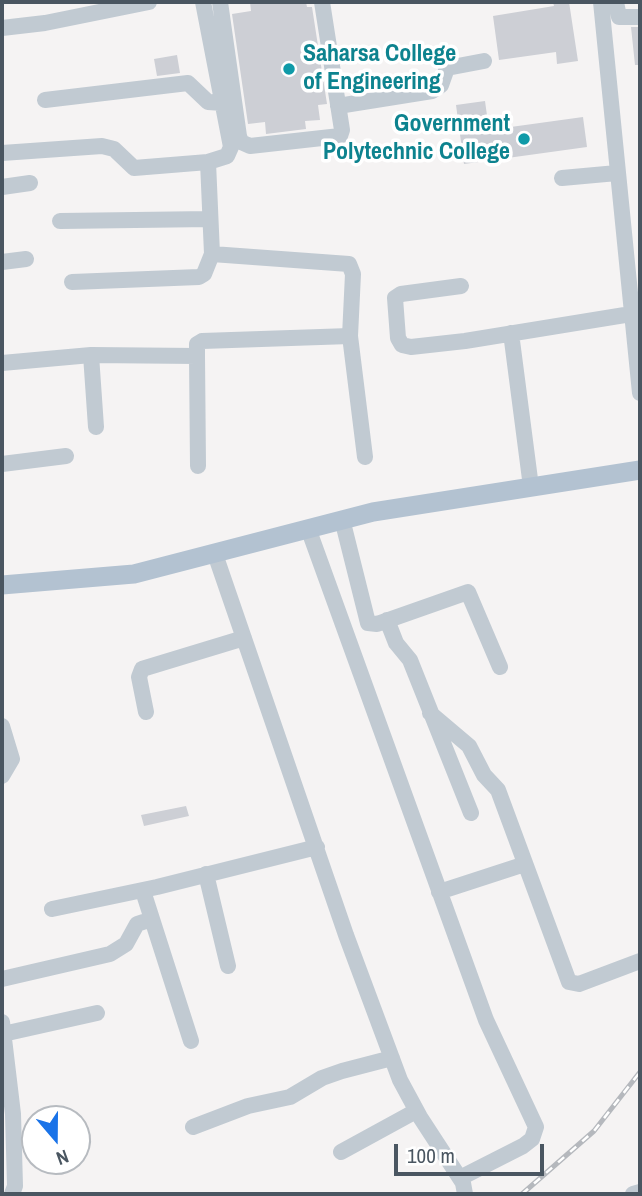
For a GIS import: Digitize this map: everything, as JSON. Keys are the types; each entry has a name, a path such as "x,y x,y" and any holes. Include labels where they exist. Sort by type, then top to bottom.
{"main road":[{"path":"2,585 134,574 342,519 640,470"}],"street":[{"path":"2,28 103,7 149,2"},
{"path":"2,153 102,146 114,149 134,168 208,162 227,156 230,152 223,103 203,2"},
{"path":"220,2 241,142 250,146 335,139 340,136 342,130 322,2"},
{"path":"601,2 640,393"},
{"path":"616,2 620,17 640,17"},
{"path":"338,106 432,92 441,85 447,68 484,61"},
{"path":"45,100 188,83 208,102 223,103"},
{"path":"72,282 199,277 204,274 212,254 208,162"},
{"path":"562,178 617,173"},
{"path":"2,187 30,183"},
{"path":"60,221 210,219"},
{"path":"212,254 349,264 353,274 350,336 365,457"},
{"path":"2,262 26,259"},
{"path":"461,286 401,294 395,298 398,338 402,345 411,347 631,314"},
{"path":"511,333 531,487"},
{"path":"198,466 197,344 202,341 350,336"},
{"path":"2,363 91,355 197,356"},
{"path":"91,355 96,427"},
{"path":"2,464 66,456"},
{"path":"342,519 368,623 371,625 468,592 500,667"},
{"path":"308,528 486,1020 536,1127 532,1139 523,1146 460,1178"},
{"path":"215,554 346,935 392,1058 416,1111 460,1178 465,1194"},
{"path":"387,620 396,643 410,660 471,813"},
{"path":"146,712 139,677 142,669 244,638"},
{"path":"430,713 469,746 484,775 496,786 569,982 579,984 640,961"},
{"path":"2,726 12,759 2,776"},
{"path":"52,909 143,891 317,847"},
{"path":"439,892 525,864"},
{"path":"206,874 228,966"},
{"path":"143,891 191,1041"},
{"path":"2,979 110,954 126,944 137,924 152,919"},
{"path":"12,1194 15,1186 14,1131 3,1035 97,1013"},
{"path":"192,1126 248,1106 290,1097 322,1078 392,1058"},
{"path":"341,1152 416,1111"},
{"path":"633,1194 640,1192"}],"building":[{"name":"Saharsa College of Engineering","path":"250,2 306,2 307,7 312,7 327,104 318,105 320,120 305,121 306,129 266,134 265,122 248,124 232,14 251,11"},
{"path":"553,2 569,2 578,61 557,64 556,52 499,60 493,16 554,6"},
{"path":"631,27 640,27 640,65 635,65"},
{"path":"177,55 180,73 157,76 154,59"},
{"name":"Government Polytechnic College","path":"485,101 489,130 583,117 587,147 464,164 456,105"},
{"path":"186,806 189,816 144,826 141,815"}],"railway":[{"path":"522,1194 594,1131 640,1072"}],"place":[{"name":"Saharsa College of Engineering","path":"289,69"},
{"name":"Government Polytechnic College","path":"524,139"}]}
